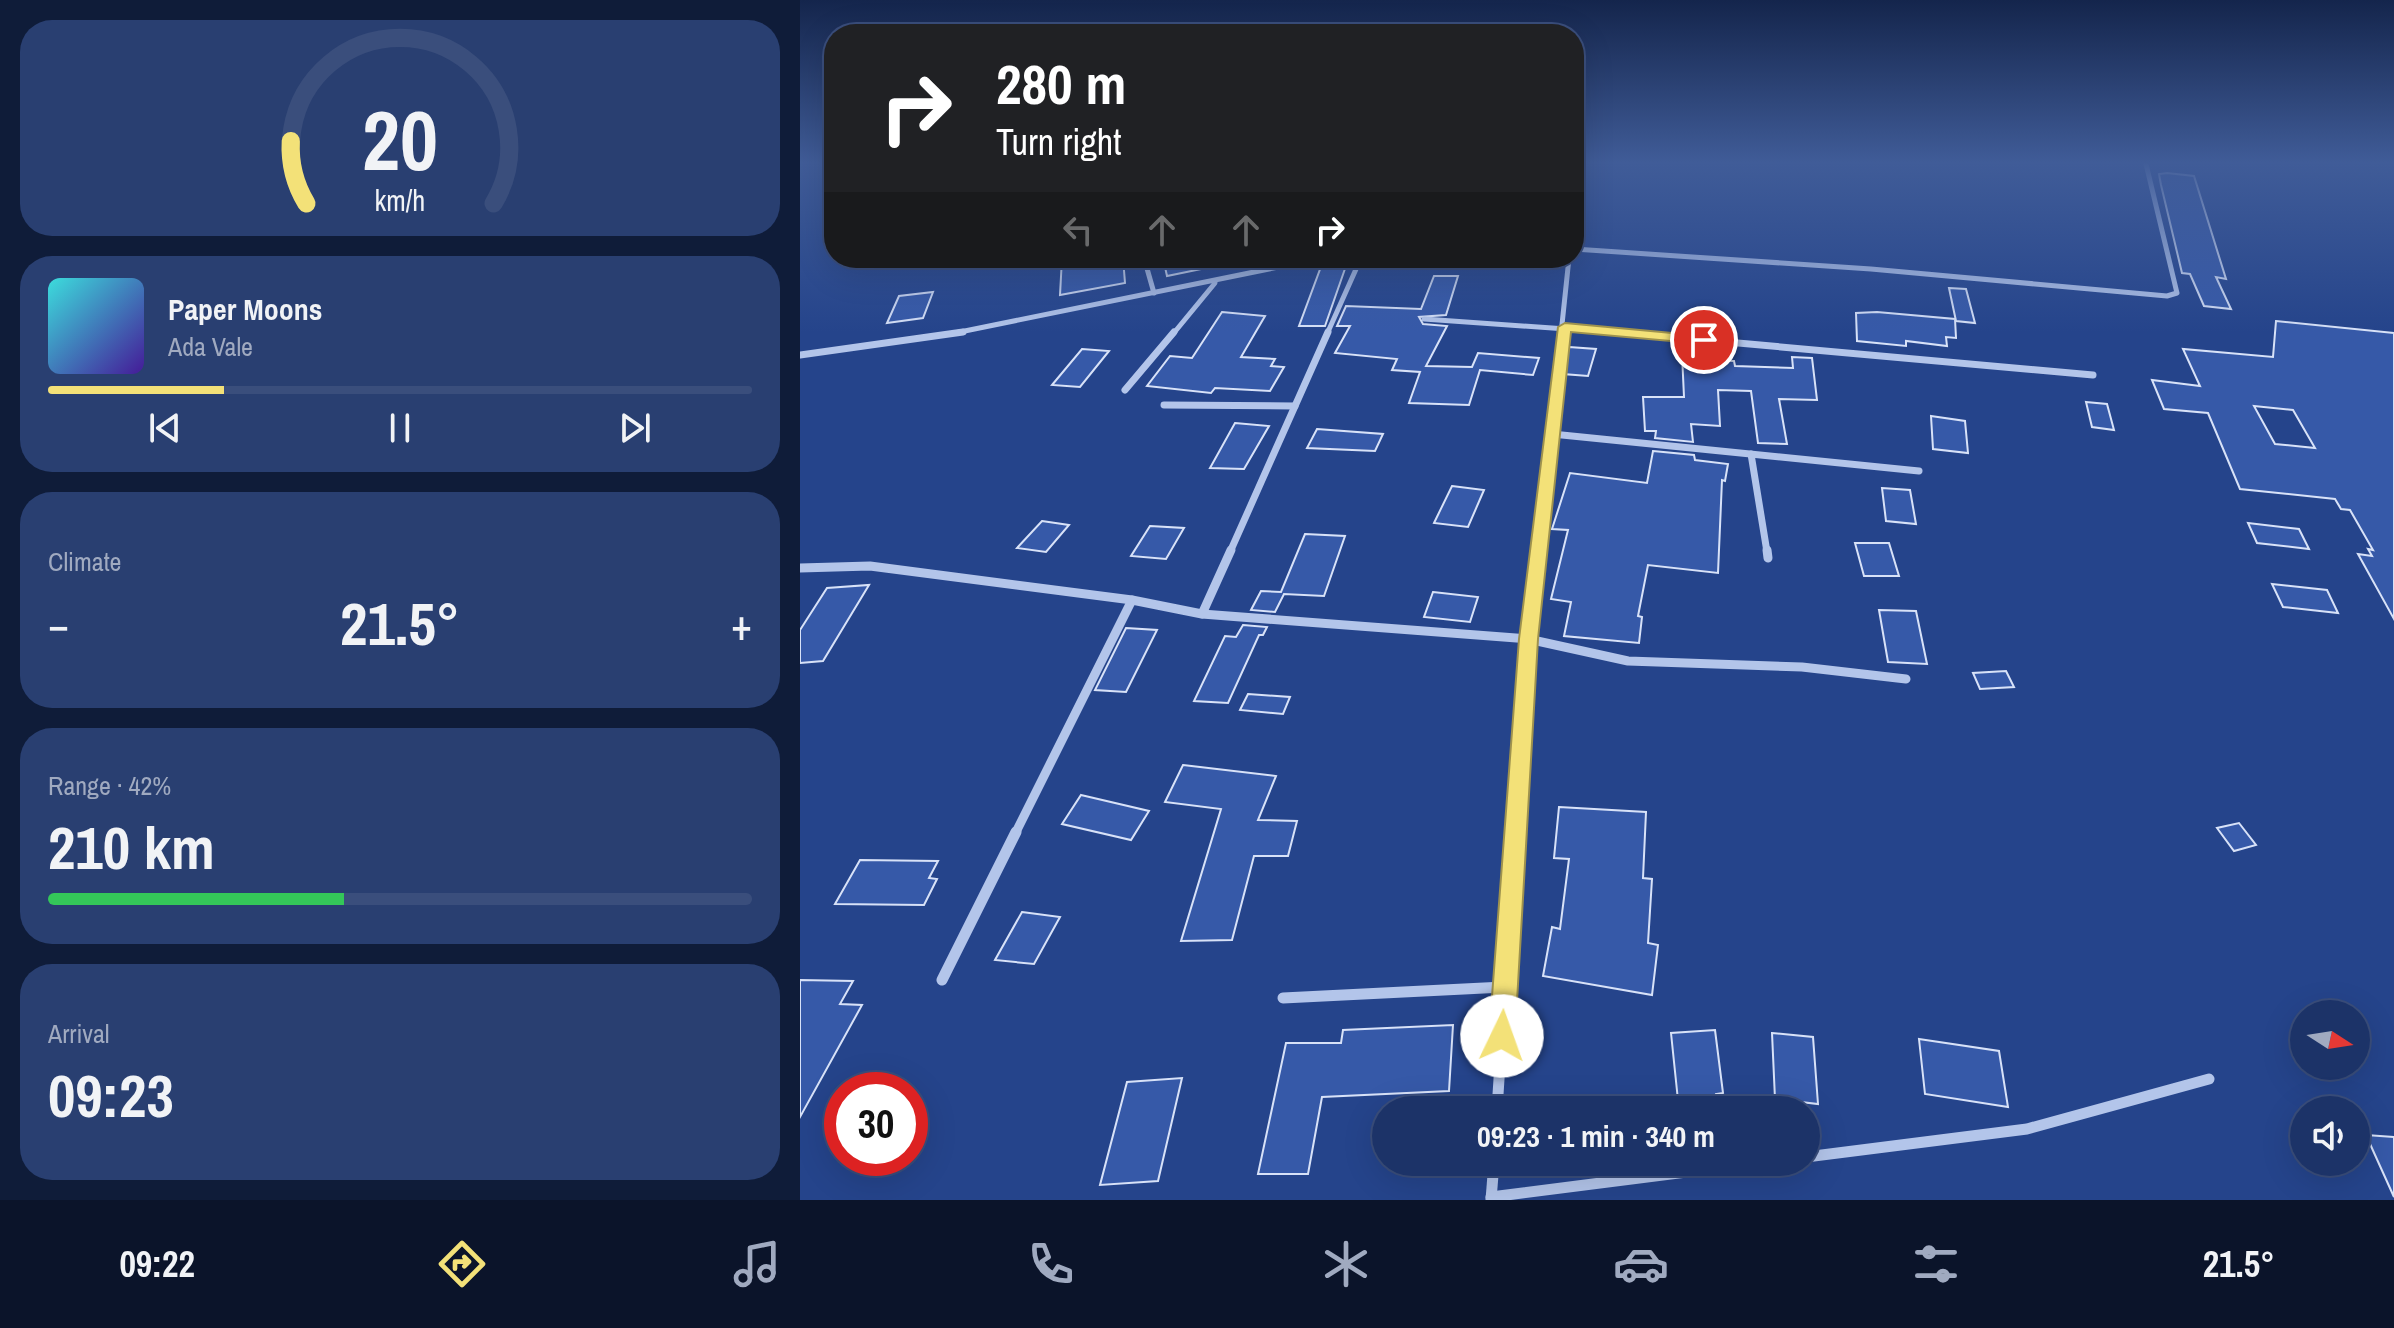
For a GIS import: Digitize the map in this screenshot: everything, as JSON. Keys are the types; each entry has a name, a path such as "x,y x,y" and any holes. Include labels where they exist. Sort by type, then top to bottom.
{"street":[{"path":"1584,250 1871,269 2167,296 2177,293 2159,220"},
{"path":"1147,268 1154,293"},
{"path":"800,355 995,327 1277,268"},
{"path":"1202,614 1357,268"},
{"path":"1498,1096 1528,639 1565,327 1568,268"},
{"path":"1125,390 1216,282"},
{"path":"1424,319 1565,327 2093,375"},
{"path":"1164,405 1295,406"},
{"path":"1552,434 1919,471"},
{"path":"1751,454 1768,558"},
{"path":"800,568 870,566 1132,600 1202,614 1528,639 1628,661 1802,667 1906,679"},
{"path":"942,980 1132,600"},
{"path":"1283,998 1504,987"},
{"path":"1820,1155 2027,1129 2209,1079"},
{"path":"1493,1176 1491,1198 1658,1176"}],"building":[{"path":"2170,220 2208,220 2226,279 2216,277 2231,309 2204,306 2190,274 2182,273"},
{"path":"1061,268 1124,268 1125,283 1060,295"},
{"path":"1165,268 1206,268 1167,276"},
{"path":"1321,268 1345,268 1325,326 1299,326"},
{"path":"1434,276 1458,276 1446,315 1419,317 1423,324 1447,326 1426,366 1472,367 1478,353 1539,358 1533,375 1480,370 1469,405 1409,403 1420,372 1392,370 1397,359 1335,353 1350,326 1337,326 1346,306 1421,309"},
{"path":"1949,288 1966,289 1975,323 1956,321"},
{"path":"933,292 923,318 887,323 899,296"},
{"path":"1222,312 1265,316 1241,357 1275,359 1271,366 1284,367 1270,391 1215,388 1211,393 1147,386 1170,356 1192,358"},
{"path":"1856,313 1955,319 1956,338 1946,337 1947,346 1906,341 1906,346 1857,341"},
{"path":"2276,321 2394,333 2394,619 2358,554 2372,556 2368,549 2373,550 2350,510 2341,509 2335,499 2240,489 2208,413 2164,409 2152,380 2200,386 2183,349 2273,357","holes":["2254,406 2293,410 2315,448 2275,444"]},
{"path":"1569,347 1596,349 1588,376 1563,374"},
{"path":"1082,349 1109,351 1080,387 1052,385"},
{"path":"1682,354 1702,354 1703,360 1734,361 1735,366 1793,368 1792,357 1812,358 1817,400 1779,399 1787,444 1758,443 1751,391 1718,390 1720,426 1691,424 1693,442 1655,438 1656,431 1645,431 1643,397 1684,397"},
{"path":"2086,402 2107,404 2114,430 2092,427"},
{"path":"1931,416 1965,421 1968,453 1933,449"},
{"path":"1235,423 1269,426 1244,469 1210,468"},
{"path":"1317,429 1383,434 1375,451 1307,448"},
{"path":"1653,451 1694,455 1695,460 1728,464 1725,481 1722,480 1718,573 1648,565 1638,616 1642,617 1639,643 1564,636 1571,602 1551,599 1568,530 1552,529 1570,473 1647,483"},
{"path":"1452,486 1484,490 1468,527 1434,523"},
{"path":"1882,488 1910,490 1916,524 1886,521"},
{"path":"1042,521 1069,525 1046,552 1017,548"},
{"path":"2248,523 2299,529 2309,549 2257,543"},
{"path":"1150,526 1184,528 1166,559 1131,556"},
{"path":"1305,534 1345,536 1324,596 1284,594 1275,612 1251,610 1261,591 1281,592"},
{"path":"1855,543 1889,543 1899,576 1864,576"},
{"path":"2272,584 2327,590 2338,613 2283,607"},
{"path":"869,585 823,661 800,663 800,630 827,588"},
{"path":"1433,592 1478,597 1470,622 1424,617"},
{"path":"1879,610 1916,611 1927,664 1888,662"},
{"path":"1243,625 1267,627 1263,635 1259,635 1228,703 1194,701 1225,636 1236,637"},
{"path":"1126,628 1157,630 1126,692 1095,690"},
{"path":"2006,671 2014,687 1980,689 1973,673"},
{"path":"1248,694 1290,697 1283,714 1240,710"},
{"path":"1183,765 1276,776 1258,820 1297,821 1288,856 1254,856 1232,940 1181,941 1221,809 1165,802"},
{"path":"1081,795 1149,811 1131,840 1062,824"},
{"path":"1559,807 1646,812 1643,878 1652,879 1648,943 1658,945 1652,995 1543,976 1552,927 1560,929 1569,859 1554,858"},
{"path":"2239,823 2256,845 2234,851 2217,828"},
{"path":"860,860 938,861 929,878 937,879 924,905 835,904"},
{"path":"1022,912 1060,917 1034,964 995,960"},
{"path":"800,980 853,981 840,1004 862,1005 800,1117"},
{"path":"1453,1025 1449,1091 1322,1097 1308,1174 1258,1174 1286,1043 1341,1043 1343,1030"},
{"path":"1715,1030 1723,1093 1716,1096 1678,1096 1671,1033"},
{"path":"1772,1033 1813,1037 1817,1096 1775,1096"},
{"path":"1919,1039 1999,1051 2008,1107 1925,1094"},
{"path":"1182,1078 1158,1181 1100,1185 1127,1082"},
{"path":"2370,1135 2394,1137 2394,1197 2370,1144"}],"route":[{"path":"1502,1036 1528,639 1565,327 1704,340"}]}
